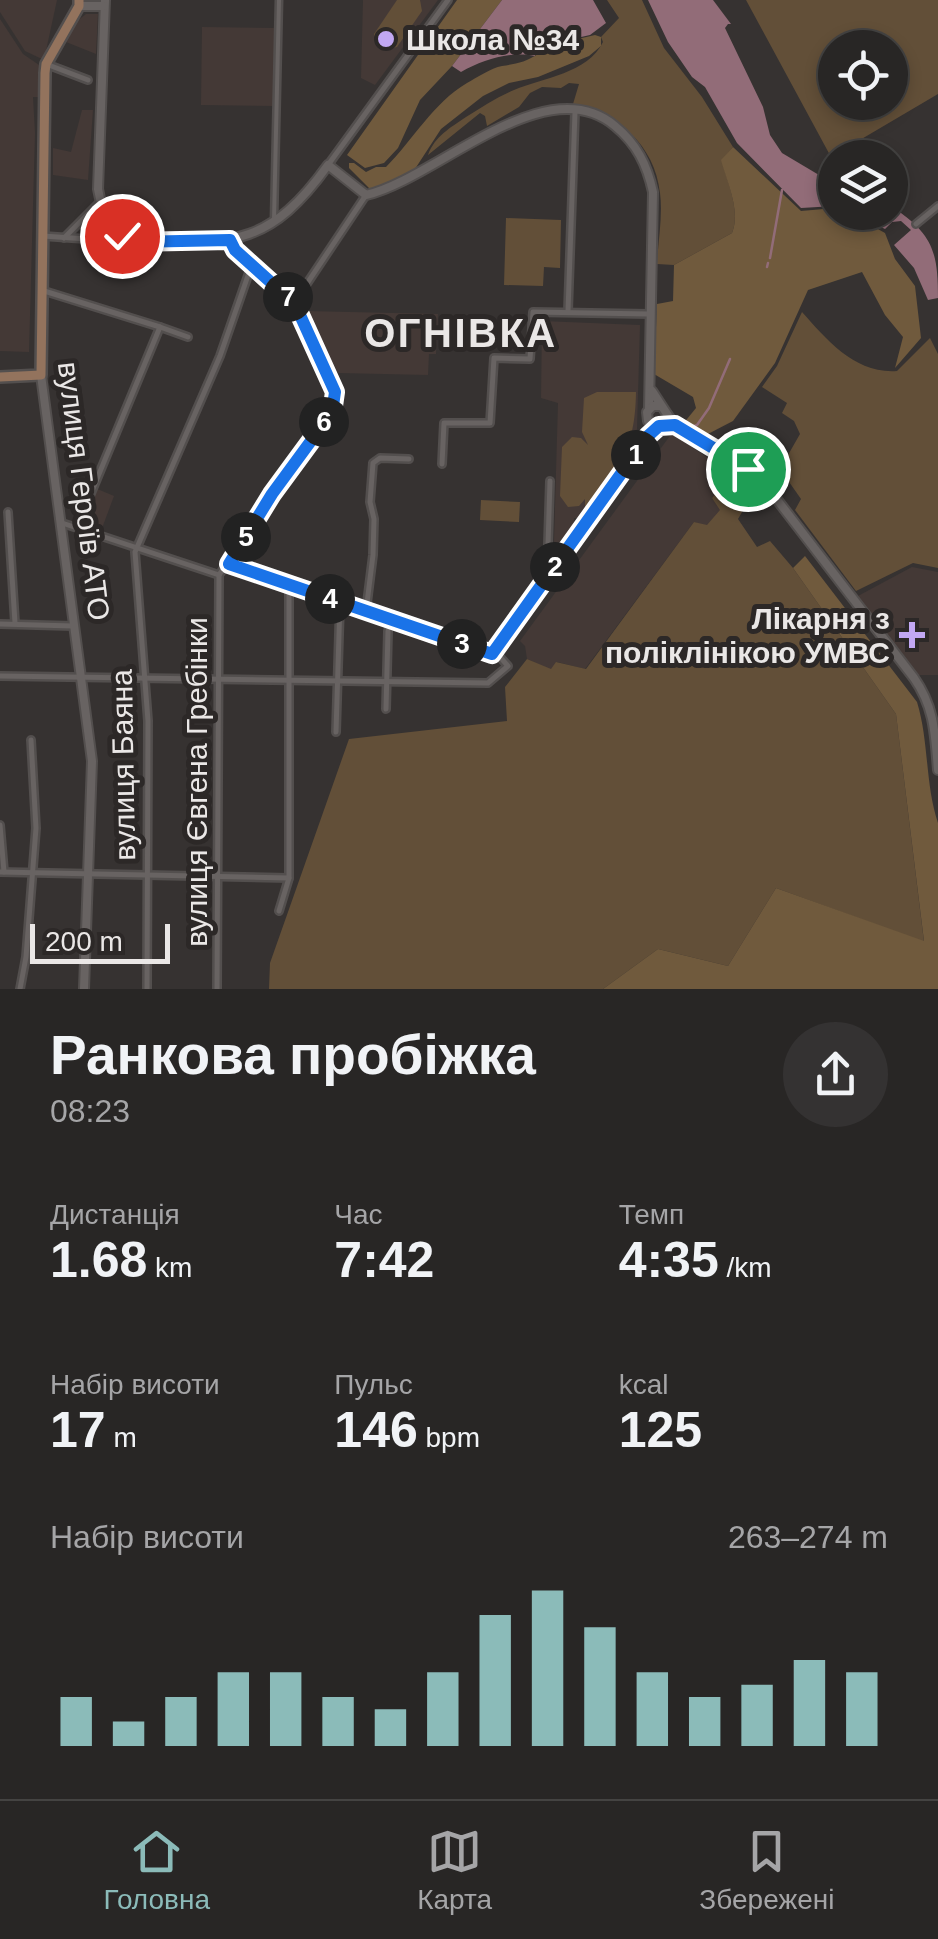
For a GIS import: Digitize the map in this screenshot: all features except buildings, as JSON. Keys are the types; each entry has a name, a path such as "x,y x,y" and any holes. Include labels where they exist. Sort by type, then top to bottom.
{"main road":[{"name":"вулиця Героїв АТО","path":"42,376 46,64 79,3"},
{"path":"0,377 42,376"}],"street":[{"path":"274,222 279,0"},
{"path":"43,236 132,242 230,240 264,229 289,211 328,165 448,0"},
{"name":"вулиця Героїв АТО","path":"79,3 104,3 97,181 100,202"},
{"path":"46,64 88,80"},
{"path":"568,312 576,109"},
{"path":"294,303 366,194 543,112 576,109 611,122 638,151 653,192 645,441"},
{"path":"328,165 366,194"},
{"path":"64,238 100,202 114,228 132,242"},
{"path":"916,224 938,206"},
{"path":"930,212 938,221"},
{"path":"62,523 219,575 319,430 335,399 334,385 294,303 230,240"},
{"name":"вулиця Баяна","path":"147,989 146,680 136,548 220,356 252,264"},
{"path":"42,290 188,337"},
{"path":"442,464 444,423 490,422 494,358 530,359 533,312 649,314"},
{"path":"77,528 160,327"},
{"path":"649,372 651,390 675,425 742,463 766,484 914,678 934,714 938,770"},
{"name":"вулиця Героїв АТО","path":"42,376 92,762 84,989"},
{"path":"649,409 660,406"},
{"path":"492,654 667,414"},
{"path":"648,421 675,425"},
{"path":"366,611 374,555 370,502 373,463 380,458 409,459"},
{"path":"550,481 548,546 550,552 562,558"},
{"path":"8,512 15,624"},
{"path":"0,676 488,683 508,666 492,654 229,564"},
{"name":"вулиця Євгена Гребінки","path":"217,989 219,575"},
{"path":"279,910 288,878 289,585"},
{"path":"336,732 340,602"},
{"path":"0,624 76,626"},
{"path":"386,709 388,631"},
{"path":"20,989 26,957 36,796 32,789 31,740"},
{"path":"0,826 2,872 288,878"}],"shaded area":[{"path":"0,0 57,0 44,60 25,51 0,12"},
{"name":"Школа №34","path":"363,0 438,0 375,85 361,78"},
{"path":"397,0 420,0 422,11 397,47 385,50 376,43 374,34"},
{"path":"457,0 502,0 452,66 420,100 398,148 384,163 365,168 347,155"},
{"path":"502,0 593,0 606,23 590,35 533,48 535,56 497,57 461,72 452,66"},
{"path":"607,0 642,0 664,48 702,97 733,147 722,160 734,206 732,233 674,265 657,264 661,202 650,160 619,123 573,104 579,84 542,87 530,93 519,107 487,126 480,113 428,155 444,133 490,102 587,61 603,42 601,37 619,18"},
{"path":"648,0 713,0 731,24 725,28 763,107 770,135 782,153 818,174 818,207 801,208 737,143 705,87 692,77 668,42"},
{"path":"746,0 938,0 938,94 908,112 908,30 818,30 818,120 894,120 860,140 822,140"},
{"path":"86,14 98,14 96,54 66,42 72,25"},
{"path":"0,19 23,54 42,67 42,97 33,97 29,352 0,351"},
{"path":"202,27 275,28 274,106 201,105"},
{"path":"595,35 601,37 601,46 589,56 483,96 441,129 415,169 375,189 349,168 349,163 366,172 386,167 444,101 484,73 529,59 538,54 534,49"},
{"path":"82,110 93,110 88,180 53,175 53,148 71,152"},
{"path":"733,147 801,211 818,210 818,230 885,233 895,259 915,286 921,338 895,368 903,337 885,315 862,272 808,290 775,363 733,421 706,435 683,424 696,408 693,397 654,374 657,304 673,301 674,265 732,233 734,206 721,160"},
{"path":"506,218 561,220 560,268 544,267 543,286 504,285"},
{"path":"908,219 930,244 938,298 928,300 914,268 894,245 911,230"},
{"path":"306,311 438,314 436,354 429,354 428,375 338,373"},
{"path":"802,312 843,353 882,370 897,371 930,338 938,354 938,568 913,563 856,591 795,510 801,499 780,469 800,434 794,421 782,413 787,403 762,387 777,366"},
{"path":"542,321 640,325 637,429 626,456 581,518 574,518 573,535 565,546 555,545 554,541 558,403 541,398"},
{"path":"597,392 636,392 632,429 623,456 585,509 585,499 579,506 568,507 560,496 562,447 572,437 581,438 588,445 582,432 584,398"},
{"path":"672,433 732,475 712,498 721,510 707,526 694,522 585,669 557,662 551,670 527,659 520,641"},
{"path":"732,475 742,477 755,490 738,519 757,547 770,541 793,568 896,714 924,942 776,888 728,966 658,949 603,989 269,989 270,963 349,739 507,721 505,687 527,659 551,669 556,662 586,669 694,522 707,525 720,510 712,498"},
{"path":"95,488 114,496 101,531 80,523"},
{"path":"481,500 520,502 519,522 480,520"},
{"path":"805,556 917,702 938,823 938,989 603,989 658,949 728,966 776,888 924,941 896,714 793,568"},
{"name":"Лікарня з поліклінікою УМВС","path":"912,567 938,572 938,675 914,675 858,596"}],"waterway":[{"path":"770,258 782,190"},
{"path":"767,267 768,263"},
{"path":"691,427 709,408 730,359"},
{"path":"641,462 659,435 671,432"}],"place":[{"name":"Школа №34","path":"386,39"},
{"name":"Лікарня з поліклінікою УМВС","path":"912,635"}],"district":[{"name":"ОГНІВКА","path":"461,333"}],"route":[{"path":"122,236 132,242 230,240 235,250 295,304 334,385 333,406 319,430 272,494 229,564 492,654 659,426 675,425 748,469"}]}
